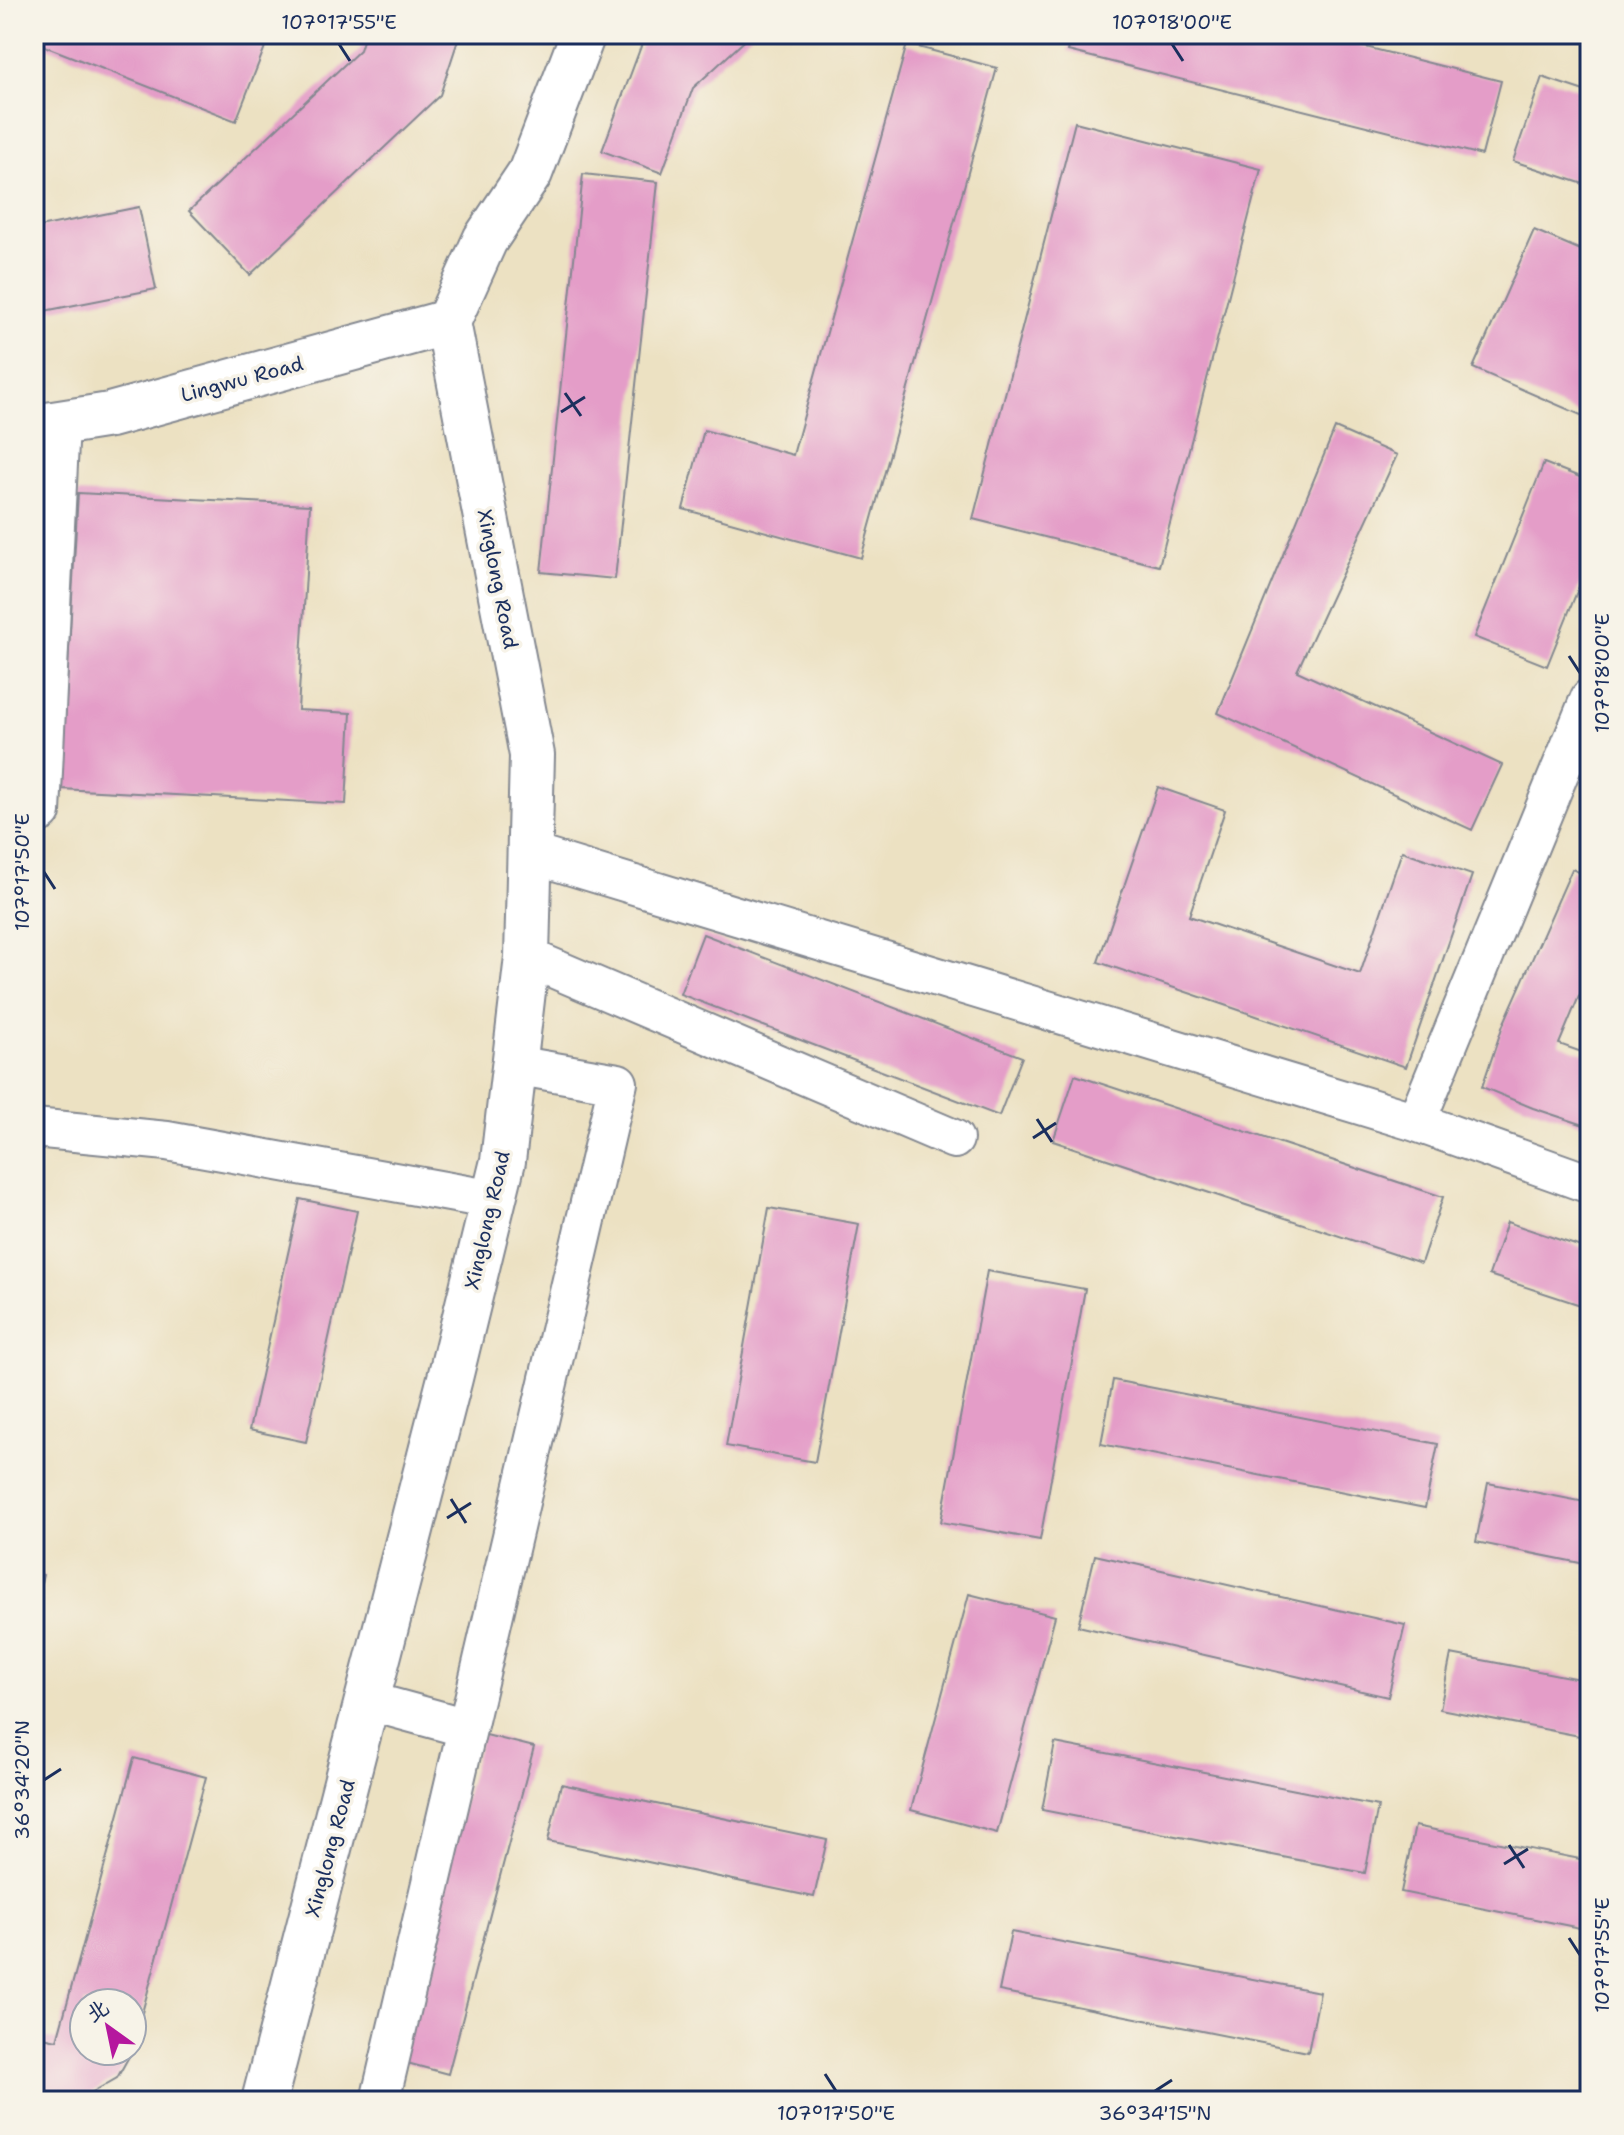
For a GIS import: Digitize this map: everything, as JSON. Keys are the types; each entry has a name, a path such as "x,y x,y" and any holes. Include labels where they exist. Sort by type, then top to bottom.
{"main road":[{"path":"448,322 485,240 530,173 583,34"},
{"name":"Lingwu Road","path":"47,425 110,415 448,322"},
{"name":"Xinglong Road","path":"264,2101 503,1161 527,957 532,755 448,322"}],"street":[{"path":"34,812 41,812 47,425"},
{"path":"1416,1122 1590,698"},
{"path":"529,853 1416,1122 1590,1184"},
{"path":"527,957 954,1139"},
{"path":"380,2101 618,1083 514,1065"},
{"path":"34,1128 167,1141 494,1200"},
{"path":"368,1701 467,1728"}],"building":[{"path":"34,34 270,34 236,121 34,42"},
{"path":"365,34 460,34 440,95 250,275 189,211 360,50"},
{"path":"650,34 752,34 693,88 662,173 602,151 643,41"},
{"path":"1072,34 1314,34 1501,81 1482,155 1068,51"},
{"path":"907,44 997,68 861,558 683,509 704,430 793,455"},
{"path":"1542,77 1590,93 1590,186 1513,161"},
{"path":"1075,122 1261,169 1159,566 973,519"},
{"path":"583,174 658,182 615,579 541,572"},
{"path":"139,207 156,289 34,313 34,228"},
{"path":"1534,230 1590,254 1590,419 1473,368"},
{"path":"1335,428 1397,455 1297,671 1502,765 1472,830 1218,713"},
{"path":"1544,463 1590,481 1590,559 1547,666 1474,637"},
{"path":"78,493 310,505 298,710 351,713 346,804 61,789"},
{"path":"1158,787 1225,810 1189,916 1360,974 1402,851 1472,875 1406,1067 1098,962"},
{"path":"1572,869 1590,877 1590,970 1559,1044 1590,1055 1590,1127 1482,1087 1503,1025"},
{"path":"703,934 1022,1057 999,1116 680,994"},
{"path":"1075,1075 1443,1197 1421,1263 1053,1141"},
{"path":"300,1199 357,1211 306,1442 249,1430"},
{"path":"769,1208 859,1224 815,1462 726,1446"},
{"path":"1507,1222 1590,1250 1590,1308 1489,1275"},
{"path":"987,1271 1085,1289 1040,1540 941,1522"},
{"path":"1113,1380 1438,1444 1425,1508 1101,1444"},
{"path":"1488,1483 1590,1503 1590,1565 1476,1542"},
{"path":"1095,1555 1405,1625 1388,1697 1078,1626"},
{"path":"34,1573 43,1575 35,1609 34,1609"},
{"path":"969,1594 1055,1616 997,1833 911,1810"},
{"path":"1451,1654 1590,1681 1590,1738 1440,1709"},
{"path":"482,1734 534,1747 448,2074 396,2060"},
{"path":"1055,1743 1378,1806 1365,1873 1042,1810"},
{"path":"134,1758 206,1777 148,1991 148,1987 71,1987"},
{"path":"561,1784 827,1840 814,1897 548,1841"},
{"path":"1415,1826 1590,1861 1590,1930 1401,1892"},
{"path":"1011,1932 1320,1992 1308,2052 999,1991"},
{"path":"68,2000 68,2067 123,2067 117,2078 77,2101 34,2101 34,2035 57,2040"}]}
